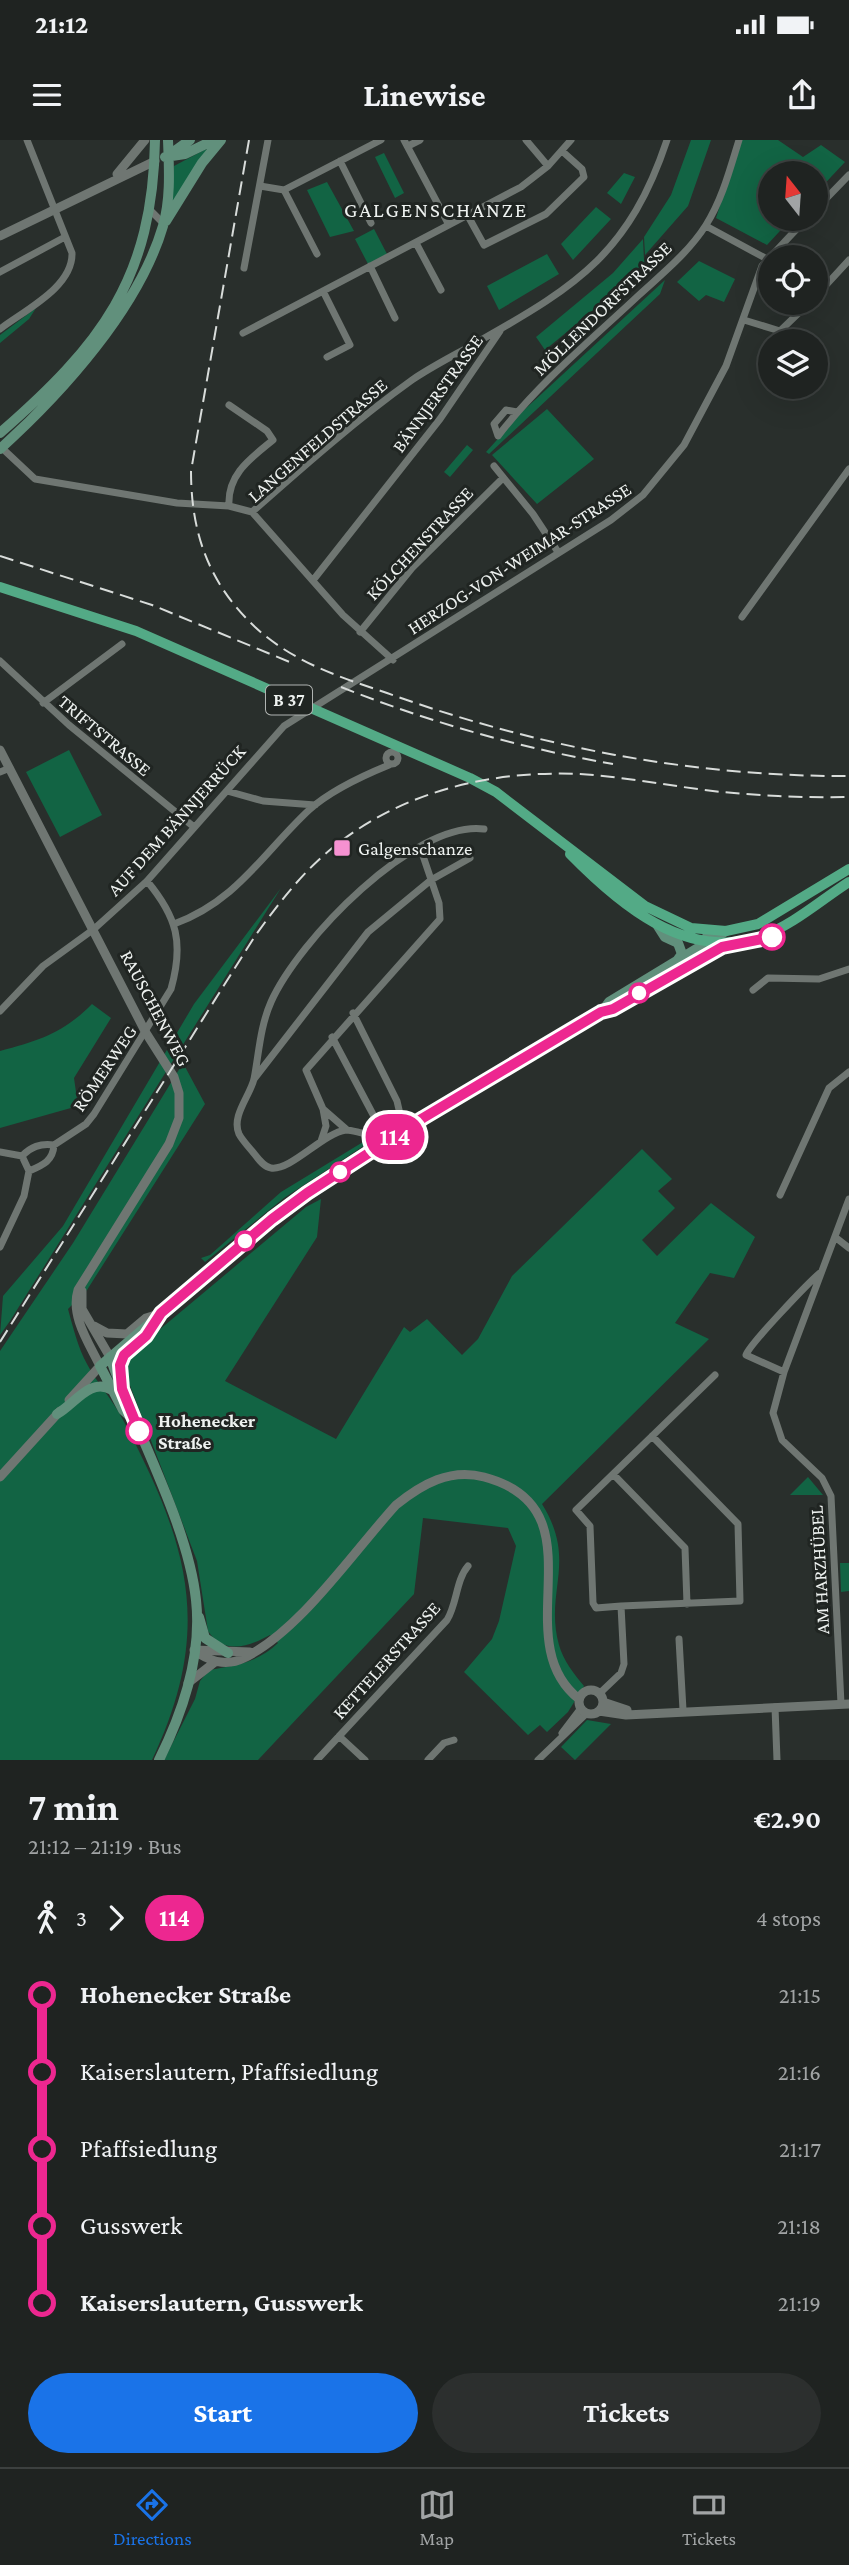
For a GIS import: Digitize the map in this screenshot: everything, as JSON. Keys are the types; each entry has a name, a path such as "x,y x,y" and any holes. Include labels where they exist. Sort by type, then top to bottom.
{"main road":[{"path":"0,433 61,377 98,331 136,265 150,210 155,140"},
{"path":"164,224 169,155 167,140"},
{"path":"155,160 169,155 190,140"},
{"path":"169,155 185,154 214,140"},
{"path":"1,449 43,410 90,355 140,276 164,224 202,163 221,140"},
{"name":"B 37","path":"0,587 136,631 316,712 446,766 496,792 562,844 624,903 658,926 732,943 775,930 849,882"},
{"name":"B 37","path":"562,844 590,861 653,911 708,937 741,930 773,918 849,869"},
{"path":"658,926 665,937 678,943 682,954 679,965"},
{"path":"117,1389 100,1366 279,1212 423,1118 601,1012 613,1009 679,965 699,956 708,937"},
{"path":"679,965 732,943"},
{"path":"117,1389 124,1355 146,1336 161,1313"},
{"path":"110,1357 123,1410 135,1420 185,1549 197,1612 205,1638 228,1653"},
{"path":"57,1413 71,1406 93,1386 102,1385 117,1389"},
{"path":"159,1760 170,1739 188,1683 197,1612"}],"street":[{"path":"0,329 70,272 72,253 27,140"},
{"path":"114,178 145,140"},
{"path":"244,268 268,140"},
{"path":"260,186 284,190 381,140"},
{"path":"420,140 406,143 449,225"},
{"path":"526,140 548,166"},
{"path":"243,332 521,187 548,166 571,140"},
{"name":"BÄNNJERSTRASSE","path":"314,579 440,419 501,329 560,292 606,253 644,200 667,140"},
{"name":"MÖLLENDORFSTRASSE","path":"517,412 663,273 706,226 724,187 738,140"},
{"path":"468,216 484,245 549,212 584,177 582,169 562,151"},
{"path":"0,236 155,160"},
{"path":"340,161 372,223"},
{"path":"828,197 849,175"},
{"path":"284,190 317,254"},
{"path":"150,210 164,224"},
{"path":"706,226 758,254"},
{"name":"HERZOG-VON-WEIMAR-STRASSE","path":"781,245 794,231"},
{"path":"0,272 65,237"},
{"path":"416,243 441,290"},
{"path":"828,283 849,260"},
{"path":"370,266 395,318"},
{"name":"HERZOG-VON-WEIMAR-STRASSE","path":"389,662 628,508 670,465 712,397 758,283"},
{"path":"323,290 350,345 327,357"},
{"path":"744,320 780,331 797,315"},
{"name":"LANGENFELDSTRASSE","path":"389,662 252,512 344,432 414,379 501,329"},
{"path":"229,405 267,431 273,440 234,475 229,489 229,506"},
{"path":"1,449 34,479 177,503 229,506 252,512"},
{"path":"494,466 533,514 558,552"},
{"path":"742,617 849,469"},
{"name":"KÖLCHENSTRASSE","path":"360,632 412,568 503,478"},
{"path":"43,703 122,644"},
{"name":"TRIFTSTRASSE","path":"0,661 43,703 194,827"},
{"name":"AUF DEM BÄNNJERRÜCK","path":"0,1011 43,966 94,929 147,881 273,736 389,662"},
{"name":"RAUSCHENWEG","path":"0,750 146,1033 174,1077 180,1106 175,1133 75,1297 75,1307 100,1366"},
{"path":"174,924 201,914 233,891 316,804 389,765"},
{"path":"0,772 10,768"},
{"path":"227,791 263,801 316,804"},
{"path":"347,1130 321,1142 279,1168 266,1166 238,1128 240,1113 254,1080 265,1018 280,985 295,960 322,927 354,896 420,848 461,828 484,829"},
{"path":"321,1142 326,1126 323,1109 306,1070 353,1013 440,919 441,910 420,848"},
{"path":"254,1080 368,932 432,880 470,858"},
{"name":"RÖMERWEG","path":"54,1145 86,1124 94,1114 163,1007 176,970 174,924 163,900 147,881"},
{"path":"753,990 772,977 819,979 849,969"},
{"path":"332,1037 377,1122 382,1125 397,1119 400,1114 397,1101 353,1013"},
{"path":"780,1195 829,1088 849,1072"},
{"path":"323,1109 347,1130 372,1135 383,1146"},
{"path":"22,1156 43,1143 54,1145 53,1156 46,1163 29,1171"},
{"path":"0,1152 22,1156"},
{"path":"0,1247 24,1196 29,1171 22,1156"},
{"name":"AM HARZHÜBEL","path":"845,1704 833,1506 822,1478 777,1432 773,1413 784,1372 849,1199"},
{"path":"835,1237 849,1248"},
{"name":"AM HARZHÜBEL","path":"784,1372 746,1355 749,1346 766,1333 821,1273"},
{"path":"83,1282 81,1300 89,1322 110,1357"},
{"path":"89,1322 100,1331 127,1334 146,1318 161,1313"},
{"path":"0,1477 100,1366"},
{"path":"652,1436 738,1524 740,1601 596,1608 593,1603 590,1526 576,1510 652,1436 715,1375"},
{"path":"613,1474 685,1548 687,1604"},
{"path":"194,1650 215,1662 232,1661 273,1640 293,1622 396,1505 416,1489 442,1477 477,1475 511,1488 541,1521 550,1553 546,1636 548,1650 558,1674 582,1703 599,1711 626,1715 632,1712 845,1704"},
{"name":"KETTELERSTRASSE","path":"317,1760 447,1620 456,1606 462,1573 468,1566"},
{"path":"599,1711 602,1697 624,1664 621,1606"},
{"path":"680,1639 683,1710"},
{"path":"194,1650 205,1648 228,1653 252,1652"},
{"path":"188,1683 215,1662"},
{"path":"538,1760 560,1737 582,1703 595,1690 602,1697 632,1712"},
{"path":"775,1707 777,1760"},
{"name":"KETTELERSTRASSE","path":"339,1736 365,1760"},
{"path":"432,1759 444,1743 454,1740"}],"green space":[{"path":"691,140 711,140 688,206 645,255 644,237 671,195"},
{"path":"741,140 778,140 803,157 821,145 845,162 828,180 828,161 758,161 758,231 780,231 767,245 716,218"},
{"path":"207,150 171,206 174,166"},
{"path":"384,153 404,193 395,198 375,157"},
{"path":"624,173 635,177 621,204 607,193"},
{"path":"327,182 354,231 330,237 307,190"},
{"path":"596,207 611,219 573,260 561,244"},
{"path":"374,229 387,254 368,264 355,239"},
{"path":"643,239 644,260 648,265 545,350 536,337 613,273"},
{"path":"547,254 559,274 499,310 487,286"},
{"path":"699,261 735,279 724,302 706,295 699,301 677,282"},
{"path":"665,280 660,294 489,454 486,452 523,411"},
{"path":"36,308 29,319 0,343 0,335"},
{"path":"547,409 594,459 537,504 492,455"},
{"path":"467,445 473,450 450,477 444,472"},
{"path":"69,750 102,815 60,837 26,772"},
{"path":"281,888 0,1335 3,1296 63,1226 194,1004"},
{"path":"92,1004 111,1018 74,1078 78,1106 0,1128 0,1051 50,1035"},
{"path":"183,1063 205,1104 87,1290 68,1309 84,1358 118,1411 145,1463 177,1546 185,1586 188,1626 183,1668 172,1712 152,1760 0,1760 0,1351 73,1243"},
{"path":"363,1142 365,1145 284,1198 205,1262 201,1258 210,1255 281,1192"},
{"path":"642,1149 672,1179 658,1191 675,1208 642,1240 657,1256 711,1203 755,1237 734,1278 710,1273 675,1323 709,1339 542,1504 558,1543 555,1626 559,1645 566,1661 584,1686 568,1712 547,1732 540,1725 528,1735 464,1672 492,1639 499,1621 516,1546 508,1528 423,1518 414,1594 258,1760 164,1760 195,1699 200,1681 209,1670 254,1659 278,1643 270,1635 253,1643 229,1646 214,1639 208,1631 197,1561 126,1375 125,1365 134,1351 306,1207 321,1199 317,1237 225,1381 336,1439 404,1327 410,1332 427,1319 462,1355 478,1339 512,1276"},
{"path":"808,1477 823,1495 790,1495"},
{"path":"840,1563 849,1563 849,1591 841,1592"},
{"path":"587,1720 611,1724 575,1760 561,1747"}],"railway":[{"path":"249,140 191,471 195,515 206,556 226,593 255,627 285,650 351,681 442,712 556,743 614,755 732,771 849,776"},
{"path":"0,556 152,605 292,663"},
{"path":"341,687 475,733 613,764"},
{"path":"0,1342 255,936 305,874 324,855 352,834 412,801 444,790 511,776 580,774 738,793 849,797"}],"bus line":[{"name":"114","path":"139,1431 122,1389 120,1365 124,1355 146,1336 161,1313 272,1219 307,1193 423,1118 601,1012 613,1009 722,947 772,937"}],"place":[{"name":"Galgenschanze","path":"342,848"},
{"name":"Hohenecker Straße","path":"139,1431"}],"district":[{"name":"GALGENSCHANZE","path":"436,210"}]}
